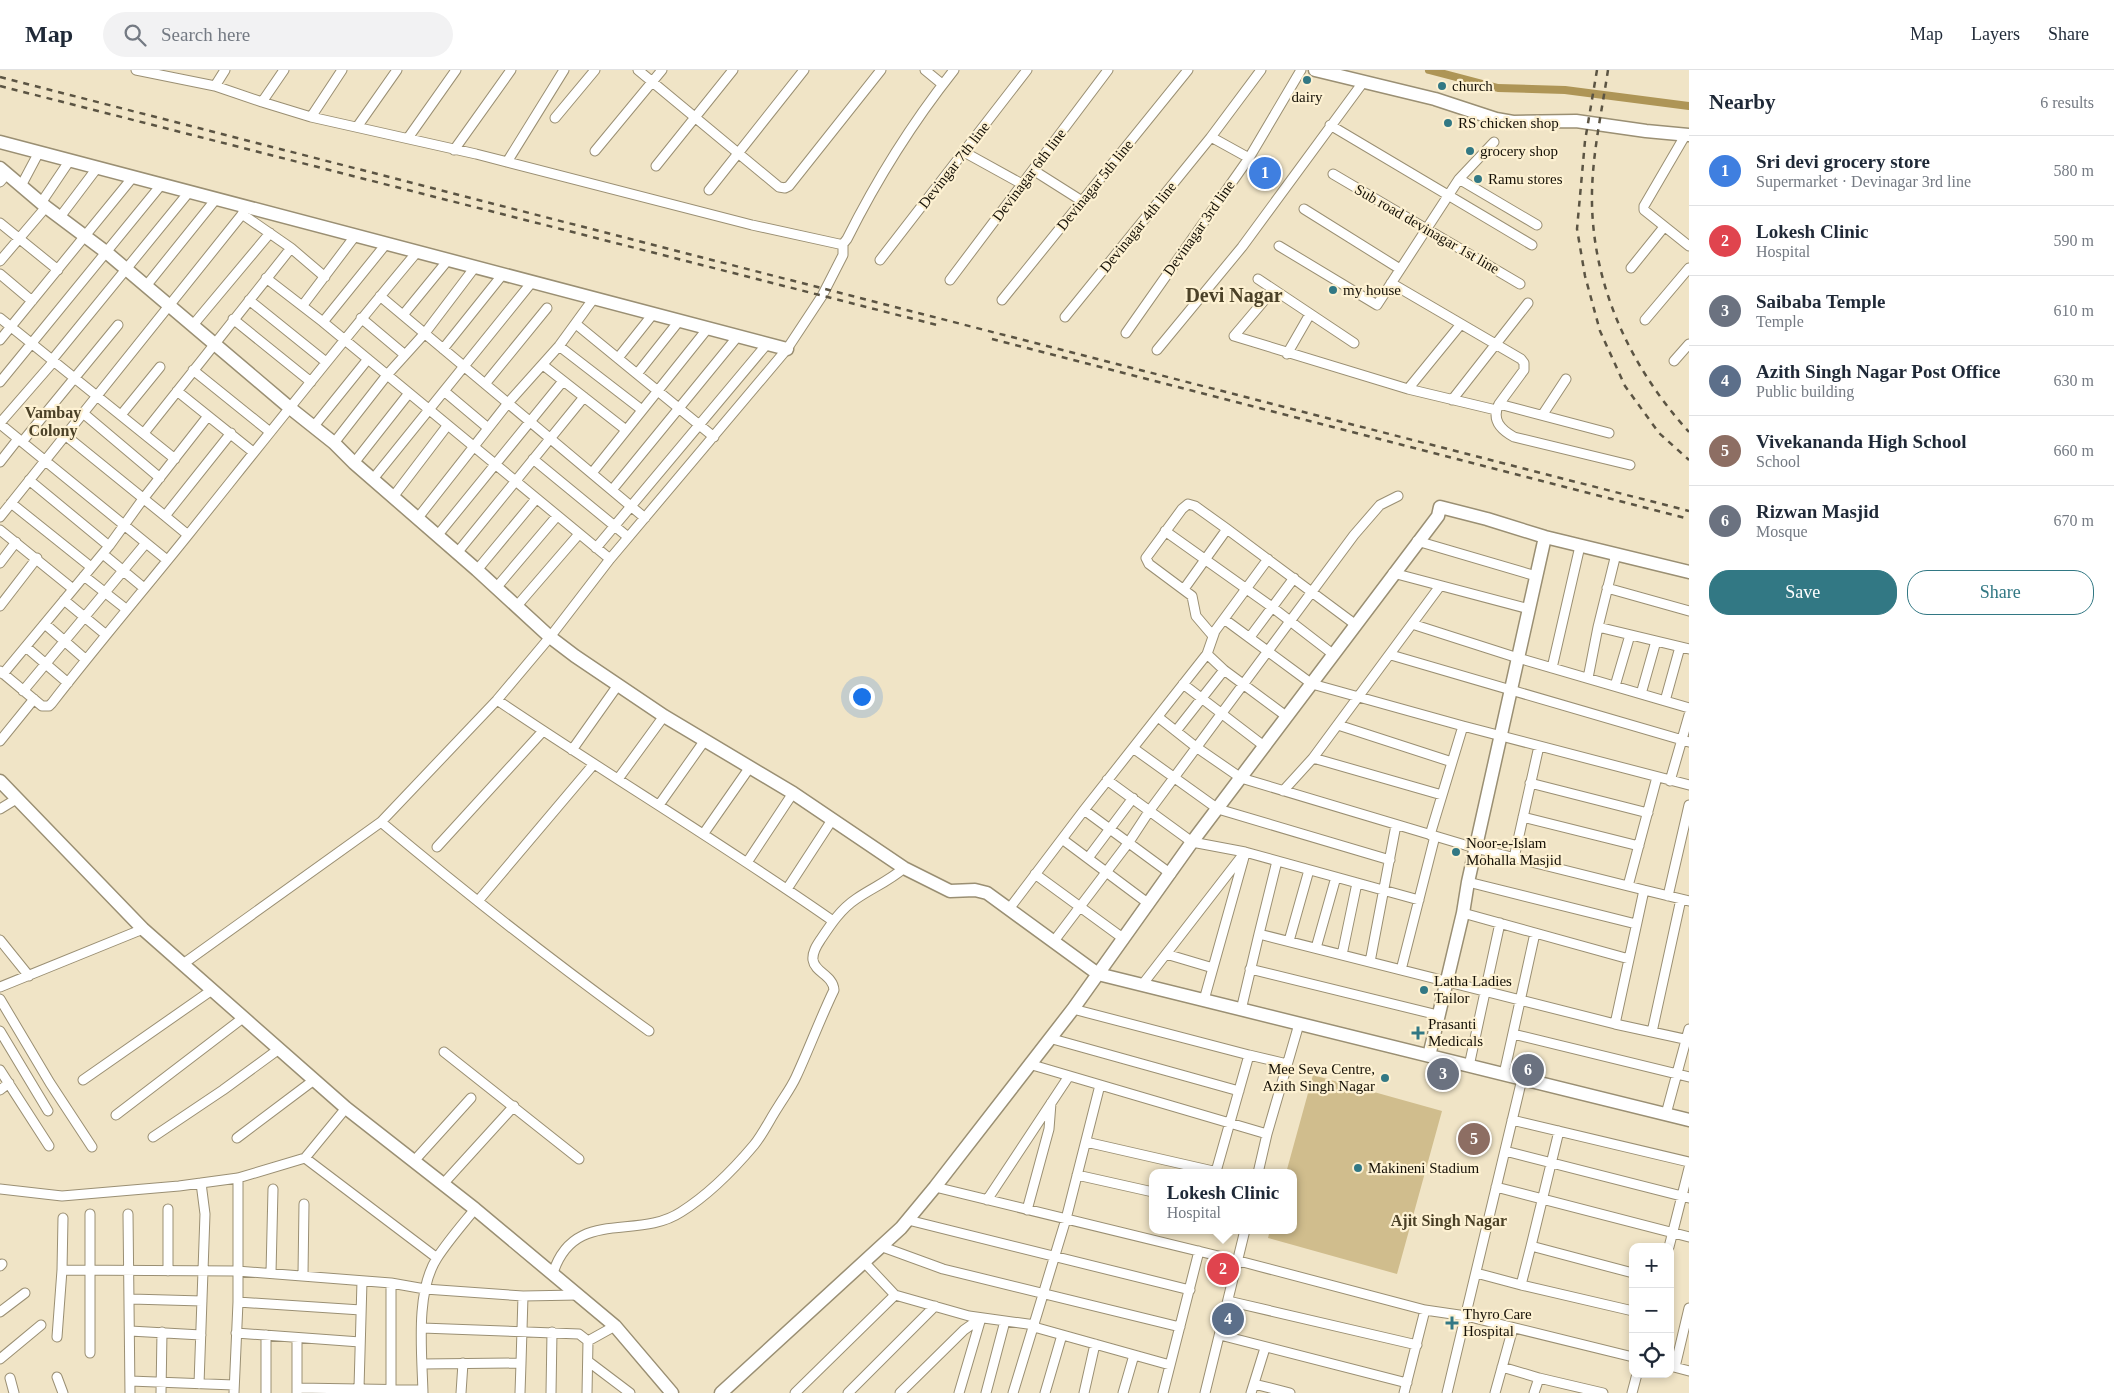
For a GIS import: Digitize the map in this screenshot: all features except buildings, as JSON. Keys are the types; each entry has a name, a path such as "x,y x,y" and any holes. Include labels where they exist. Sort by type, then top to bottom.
{"street":[{"path":"136,70 215,86 311,117 507,162 761,227 834,244 845,241"},
{"path":"215,86 225,70"},
{"path":"262,102 284,70"},
{"path":"311,117 342,70"},
{"path":"357,127 397,70"},
{"path":"408,138 456,70"},
{"path":"454,150 511,70"},
{"path":"507,162 564,70"},
{"path":"555,118 595,70"},
{"path":"638,70 780,187 785,188 881,70"},
{"path":"595,151 662,70"},
{"path":"656,166 733,70"},
{"path":"709,190 804,70"},
{"path":"925,70 942,84"},
{"path":"183,964 381,822 497,700 550,637 628,537 787,349 822,296 843,255 845,241 888,164 912,125 954,70"},
{"name":"Devingar 7th line","path":"880,260 1028,70"},
{"name":"Devinagar 6th line","path":"950,280 1108,70"},
{"name":"Devinagar 5th line","path":"1002,300 1188,70"},
{"name":"Devinagar 4th line","path":"1065,317 1211,137 1261,70"},
{"name":"Devinagar 3rd line","path":"1126,333 1249,158 1301,70"},
{"path":"1314,70 1435,99 1496,119 1513,122 1576,121 1688,135 1644,206 1646,213 1688,243"},
{"path":"1158,350 1242,248 1364,81"},
{"path":"1330,125 1532,245"},
{"path":"1211,137 1249,158"},
{"path":"0,142 216,199 245,211 355,236 787,349"},
{"path":"1279,246 1377,306 1459,179 1494,142"},
{"path":"20,186 39,152"},
{"path":"964,152 1022,184"},
{"path":"0,261 43,205 70,160"},
{"path":"60,216 97,168"},
{"path":"1033,170 1082,201"},
{"name":"Sub road devinagar 1st line","path":"1333,174 1520,284"},
{"path":"2,175 20,186 106,252 290,408 314,426 550,637 664,716 793,793 832,820 857,834 904,868 950,891 976,890 987,893 1098,974 1689,1120"},
{"path":"0,340 86,238 133,177"},
{"path":"1459,179 1537,225"},
{"path":"0,382 161,184"},
{"path":"167,560 0,424 189,192"},
{"path":"146,286 216,199"},
{"path":"1304,209 1400,269"},
{"path":"245,211 324,277"},
{"path":"0,517 245,211"},
{"path":"0,223 58,270"},
{"path":"1631,268 1664,227"},
{"path":"193,326 270,233"},
{"path":"303,305 355,236"},
{"path":"323,322 386,244"},
{"path":"144,433 214,342 291,248"},
{"path":"208,416 143,499 110,546 2,673 42,706 49,706 68,683 105,634 188,535 344,339 417,252"},
{"path":"404,315 448,260"},
{"path":"334,443 387,375 425,333 475,267"},
{"path":"1645,320 1689,268"},
{"path":"0,274 32,301"},
{"path":"443,349 503,274"},
{"path":"266,278 303,305 610,559"},
{"path":"1258,279 1354,343"},
{"path":"374,479 428,409 465,367 532,282"},
{"path":"1392,283 1521,359 1525,366 1524,370 1498,407 1496,420 1500,427 1514,437 1630,465"},
{"path":"1274,290 1234,336 1287,354 1408,389 1452,400 1543,414 1609,433"},
{"path":"380,296 645,518"},
{"path":"417,520 508,403 559,346 594,298"},
{"path":"249,300 326,362"},
{"path":"1452,400 1528,303"},
{"path":"485,384 546,308"},
{"path":"618,358 653,314"},
{"path":"1287,354 1310,314"},
{"path":"0,318 175,459"},
{"path":"361,318 405,355"},
{"path":"233,319 311,382"},
{"path":"636,374 679,321"},
{"path":"0,462 118,324"},
{"path":"576,324 714,437"},
{"path":"1408,389 1461,324"},
{"path":"592,473 708,328"},
{"path":"612,490 738,336"},
{"path":"596,548 767,344"},
{"path":"1674,361 1689,344"},
{"path":"559,346 642,410"},
{"path":"314,426 368,359"},
{"path":"543,365 626,430"},
{"path":"121,415 160,367"},
{"path":"193,370 270,432"},
{"path":"1543,414 1566,379"},
{"path":"437,536 563,381"},
{"path":"177,391 253,452"},
{"path":"444,391 488,428"},
{"path":"354,463 408,393"},
{"path":"457,553 584,397"},
{"path":"83,412 160,478"},
{"path":"393,497 448,426"},
{"path":"164,516 231,433"},
{"path":"65,435 188,535"},
{"path":"533,459 628,537"},
{"path":"29,480 110,546"},
{"path":"1054,941 1129,842 1220,713 1354,535 1375,510 1385,502 1398,496"},
{"path":"477,570 536,499"},
{"path":"11,503 91,567"},
{"path":"1213,636 1196,616 1192,596 1146,561 1147,555 1182,509 1188,504 1195,506 1227,529 1356,625"},
{"path":"720,1393 908,1220 935,1187 1073,1009 1192,842 1334,655 1417,541 1438,516 1440,507 1545,537 1689,572"},
{"path":"496,588 557,516"},
{"path":"1184,590 1227,529"},
{"path":"0,530 37,558 72,589"},
{"path":"1165,531 1272,607 1334,655"},
{"path":"516,607 579,534"},
{"path":"1429,1056 1545,537"},
{"path":"1417,541 1536,576"},
{"path":"0,563 16,542"},
{"path":"24,690 146,543"},
{"path":"1552,668 1580,546"},
{"path":"103,554 144,588"},
{"path":"1588,678 1616,554"},
{"path":"0,606 37,558"},
{"path":"1009,908 1207,654 1213,636 1268,559"},
{"path":"1393,573 1529,609"},
{"path":"84,576 126,610"},
{"path":"1250,637 1294,578"},
{"path":"1283,790 1313,758 1440,586"},
{"path":"1607,588 1689,611"},
{"path":"64,600 105,634"},
{"path":"1224,619 1312,684 1689,786"},
{"path":"45,624 85,659"},
{"path":"1412,624 1518,658 1689,708"},
{"path":"1598,627 1685,648 1665,701"},
{"path":"1615,686 1630,635"},
{"path":"1641,694 1656,641"},
{"path":"26,647 68,683"},
{"path":"1207,654 1224,670 1286,716"},
{"path":"1390,655 1685,741"},
{"path":"1176,731 1224,670"},
{"path":"1183,684 1264,746"},
{"path":"572,750 618,685"},
{"path":"0,741 34,699"},
{"path":"497,700 594,765 748,861 832,920"},
{"path":"1670,781 1685,741 1689,715"},
{"path":"618,779 664,716"},
{"path":"1158,717 1196,747 1241,778 1475,848 1685,900 1652,1032"},
{"path":"1338,725 1452,762"},
{"path":"1401,970 1442,796 1462,726"},
{"path":"437,847 543,731"},
{"path":"659,805 704,740"},
{"path":"1514,858 1538,746"},
{"path":"1133,748 1218,809 1390,860"},
{"path":"1313,758 1442,796"},
{"path":"478,900 594,765"},
{"path":"704,834 750,767"},
{"path":"1628,886 1657,777"},
{"path":"1107,780 1192,842 1245,852 1419,900"},
{"path":"0,782 18,798 143,929 346,1108 475,1209 615,1326 672,1393"},
{"path":"1530,783 1648,813"},
{"path":"748,861 793,793"},
{"path":"0,809 18,798"},
{"path":"1088,858 1133,798"},
{"path":"1668,896 1689,805"},
{"path":"1084,810 1171,874"},
{"path":"1523,817 1639,846"},
{"path":"787,888 832,820"},
{"path":"381,822 575,979 649,1032"},
{"path":"1370,962 1396,825"},
{"path":"1062,839 1149,904"},
{"path":"1142,985 1245,852"},
{"path":"1204,1000 1245,852"},
{"path":"1241,1010 1277,861"},
{"path":"552,1273 557,1259 563,1250 575,1240 593,1231 662,1222 680,1213 721,1180 755,1144 795,1079 834,990 831,979 814,964 812,959 816,946 832,920 856,898 893,878 904,868"},
{"path":"1289,941 1309,870"},
{"path":"1035,874 1124,939"},
{"path":"1316,948 1336,877"},
{"path":"1468,882 1636,924"},
{"path":"1342,955 1357,883"},
{"path":"1615,1024 1644,890"},
{"path":"1462,913 1629,959"},
{"path":"1469,1066 1500,923"},
{"path":"0,987 143,929"},
{"path":"1504,1074 1535,933"},
{"path":"1258,934 1615,1024 1688,1040"},
{"path":"0,940 29,976"},
{"path":"1166,954 1213,968"},
{"path":"1250,969 1438,1015"},
{"path":"83,1080 212,990"},
{"path":"0,999 50,1083 92,1147"},
{"path":"1073,1009 1287,1064"},
{"path":"116,1115 244,1018"},
{"path":"1259,1169 1267,1134 1299,1024"},
{"path":"1666,1114 1688,1040 1689,1030"},
{"path":"0,1031 48,1111"},
{"path":"1513,1034 1689,1077"},
{"path":"1049,1038 1239,1091"},
{"path":"153,1137 224,1090 279,1049"},
{"path":"444,1052 579,1159"},
{"path":"1216,1169 1249,1055"},
{"path":"1029,1064 1267,1134"},
{"path":"0,1070 49,1146"},
{"path":"986,1200 1068,1076"},
{"path":"1447,1393 1522,1079"},
{"path":"237,1138 314,1080"},
{"path":"0,1090 8,1083"},
{"path":"1013,1393 1066,1219 1100,1085"},
{"path":"414,1161 471,1098"},
{"path":"1028,1210 1049,1129 1051,1102"},
{"path":"443,1184 514,1106"},
{"path":"0,1189 62,1196 238,1178 305,1158 346,1108"},
{"path":"1512,1120 1689,1162"},
{"path":"1521,1285 1544,1199 1559,1131"},
{"path":"1086,1142 1204,1169"},
{"path":"1505,1152 1686,1197"},
{"path":"305,1158 437,1258"},
{"path":"1670,1243 1686,1197 1689,1168"},
{"path":"1077,1175 1149,1191"},
{"path":"130,1381 199,1384 234,1389 238,1302 238,1178"},
{"path":"199,1384 204,1214 202,1183"},
{"path":"935,1187 1239,1261 1426,1310 1466,1316 1629,1356"},
{"path":"1496,1187 1689,1237"},
{"path":"271,1273 273,1189"},
{"path":"303,1275 304,1204"},
{"path":"168,1209 168,1271"},
{"path":"297,1338 297,1391 360,1388 423,1392 422,1328 425,1289 437,1258 475,1209"},
{"path":"90,1214 90,1353"},
{"path":"128,1214 130,1393"},
{"path":"57,1337 62,1270 63,1218"},
{"path":"908,1220 1190,1290"},
{"path":"1205,1393 1245,1234"},
{"path":"880,1246 943,1269 1180,1327"},
{"path":"1531,1246 1629,1272"},
{"path":"1163,1393 1190,1290 1198,1251"},
{"path":"864,1262 895,1295 981,1318 1034,1326 1170,1365"},
{"path":"62,1270 237,1271 303,1275 391,1283 425,1289 523,1296 579,1295"},
{"path":"1476,1273 1629,1311"},
{"path":"360,1388 362,1281"},
{"path":"391,1283 391,1389"},
{"path":"0,1312 25,1293"},
{"path":"795,1393 895,1295"},
{"path":"520,1393 523,1296"},
{"path":"130,1299 202,1301"},
{"path":"1228,1301 1417,1346"},
{"path":"238,1302 361,1310"},
{"path":"848,1393 935,1306"},
{"path":"1674,1363 1689,1308"},
{"path":"1404,1393 1426,1310"},
{"path":"900,1393 964,1330 981,1318"},
{"path":"959,1393 981,1318"},
{"path":"986,1393 1005,1321"},
{"path":"0,1359 41,1325"},
{"path":"588,1341 615,1326"},
{"path":"422,1328 579,1334 588,1341 587,1393"},
{"path":"1495,1393 1513,1328"},
{"path":"130,1331 201,1334"},
{"path":"161,1393 162,1332"},
{"path":"551,1393 552,1332"},
{"path":"236,1333 360,1342"},
{"path":"266,1335 266,1393"},
{"path":"1045,1393 1062,1335"},
{"path":"1220,1335 1407,1384"},
{"path":"1084,1393 1096,1344"},
{"path":"1264,1348 1253,1388 1290,1393"},
{"path":"1123,1393 1134,1355"},
{"path":"589,1362 630,1393"},
{"path":"422,1364 521,1363"},
{"path":"462,1393 463,1364"},
{"path":"1502,1367 1580,1390 1603,1393"},
{"path":"1674,1367 1689,1370"},
{"path":"57,1377 64,1393"},
{"path":"10,1378 14,1393"},
{"path":"1534,1393 1539,1378"},
{"path":"1632,1393 1636,1378"}],"shaded area":[{"path":"1313,1075 1442,1111 1397,1274 1268,1238 1269,1234 1297,1234 1297,1169 1287,1169"}],"waterway":[{"path":"1429,70 1498,88 1565,90 1689,106"}],"railway":[{"path":"1597,70 1585,141 1577,229 1585,276 1600,331 1625,386 1659,433 1689,460"},
{"path":"1608,70 1596,146 1592,191 1593,224 1598,257 1617,321 1631,350 1648,379 1689,432"},
{"path":"0,77 1689,511"},
{"path":"0,86 941,326"},
{"path":"992,339 1689,519"}],"place":[{"name":"dairy","path":"1307,80"},
{"name":"church","path":"1442,86"},
{"name":"RS chicken shop","path":"1448,123"},
{"name":"grocery shop","path":"1470,151"},
{"name":"Sri devi grocery store","path":"1265,173"},
{"name":"Ramu stores","path":"1478,179"},
{"name":"my house","path":"1333,290"},
{"name":"Noor-e-Islam Mohalla Masjid","path":"1456,852"},
{"name":"Latha Ladies Tailor","path":"1424,990"},
{"name":"Prasanti Medicals","path":"1418,1033"},
{"name":"Rizwan Masjid","path":"1528,1070"},
{"name":"Saibaba Temple","path":"1443,1074"},
{"name":"Mee Seva Centre, Azith Singh Nagar","path":"1385,1078"},
{"name":"Vivekananda High School","path":"1474,1139"},
{"name":"Makineni Stadium","path":"1358,1168"},
{"name":"Lokesh Clinic","path":"1223,1269"},
{"name":"Azith Singh Nagar Post Office","path":"1228,1319"},
{"name":"Thyro Care Hospital","path":"1452,1323"}],"district":[{"name":"Devi Nagar","path":"1234,295"},
{"name":"Vambay Colony","path":"53,421"},
{"name":"Ajit Singh Nagar","path":"1449,1220"}]}
